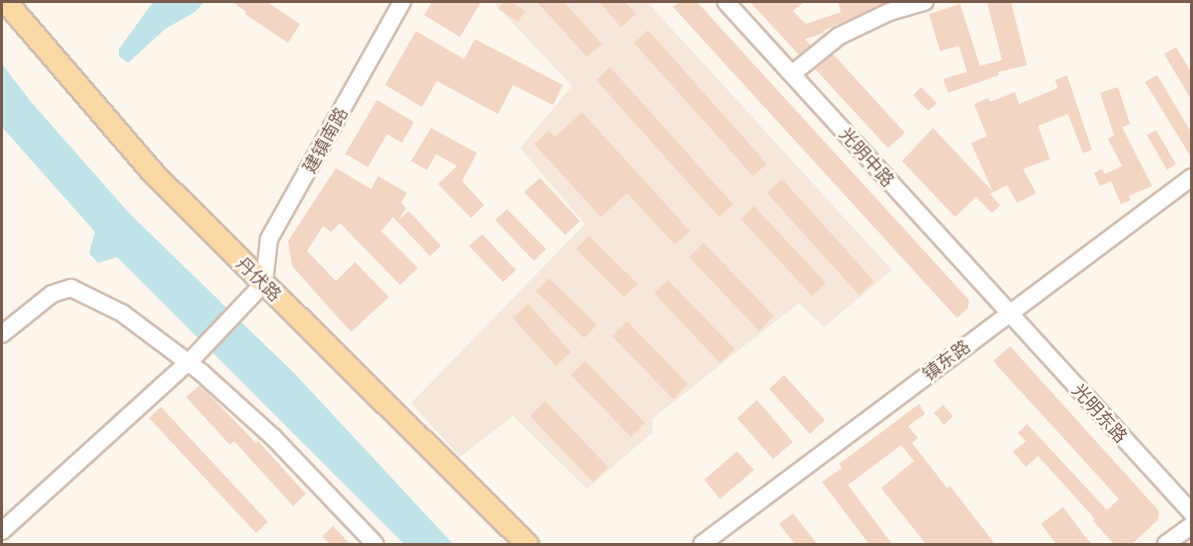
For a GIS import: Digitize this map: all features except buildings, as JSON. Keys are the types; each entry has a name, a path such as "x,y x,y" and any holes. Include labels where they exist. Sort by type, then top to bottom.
{"main road":[{"name":"丹伏路","path":"6,2 153,173 526,544"}],"street":[{"name":"建镇南路","path":"264,283 269,239 402,2"},
{"name":"光明中路","path":"726,2 1009,313"},
{"path":"792,74 838,36 889,12 925,2"},
{"name":"镇东路","path":"702,544 1191,177"},
{"path":"2,531 192,359 264,283"},
{"path":"2,334 52,294 71,288 122,313 192,359 201,372 274,438 375,544"},
{"name":"光明东路","path":"1009,313 1191,513"},
{"path":"1166,544 1191,525"}],"shaded area":[{"path":"493,2 654,2 650,5 892,270 824,327 799,303 652,419 653,432 587,489 513,416 460,457 411,403 585,224 520,148 572,86"}],"water":[{"path":"153,2 204,2 195,12 165,29 128,63 119,56 119,49"},
{"path":"2,64 31,102 129,213 296,375 453,544 404,544 117,257 98,263 89,253 95,232 2,127"}]}
